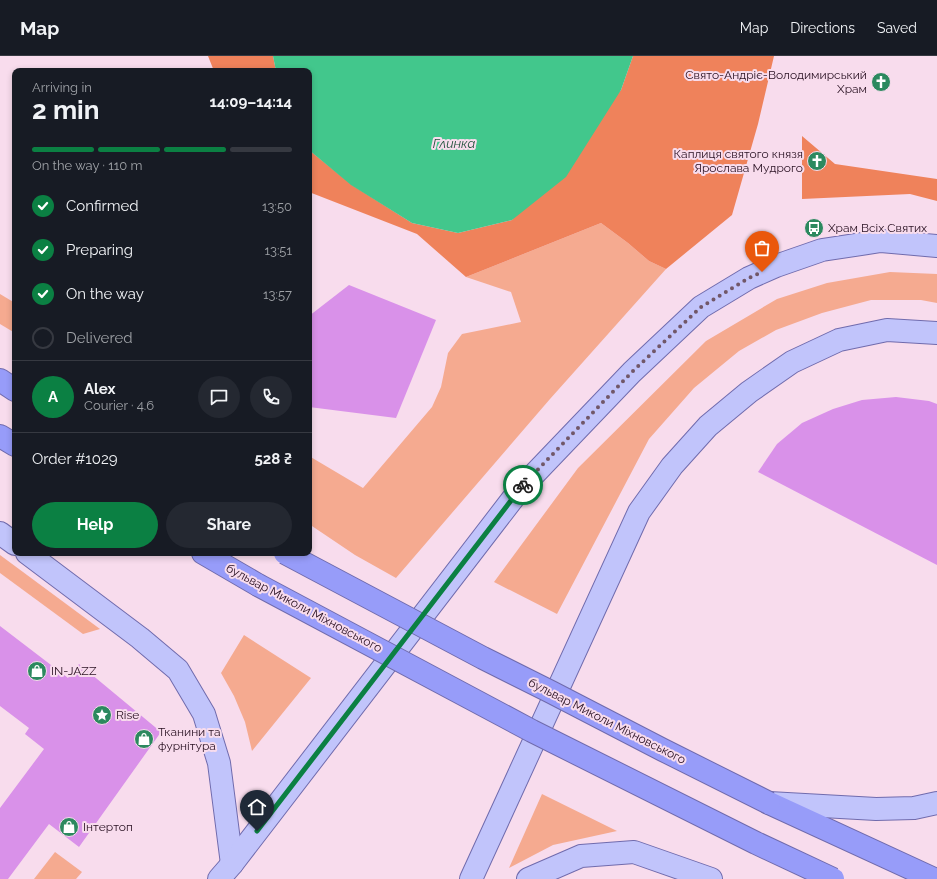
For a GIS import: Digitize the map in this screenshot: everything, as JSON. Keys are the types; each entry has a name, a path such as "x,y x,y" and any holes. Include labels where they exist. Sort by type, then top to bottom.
{"highway":[{"path":"0,380 12,388"},
{"path":"0,436 12,442"},
{"name":"бульвар Миколи Міхновського","path":"208,556 258,585 532,731 756,843 833,879"},
{"name":"бульвар Миколи Міхновського","path":"291,556 483,658 663,750 769,803 934,879"}],"main road":[{"path":"225,872 521,488 632,372 701,307 749,278 776,266 822,250 881,241 937,246"},
{"path":"471,879 639,512 672,466 708,426 749,392 792,362 839,340 888,330 937,333"},
{"path":"0,533 12,542"},
{"path":"31,556 140,638 178,670 204,714 219,763 225,872"},
{"path":"769,803 876,809 914,808 937,803"},
{"path":"528,879 581,856 634,852 711,879"}],"shaded area":[{"path":"208,56 273,56 275,68 213,68"},
{"path":"633,56 774,56 758,124 732,215 666,269 649,261 601,223 466,277 417,234 312,193 312,152 352,185 412,223 458,233 512,220 621,90"},
{"path":"802,136 835,164 937,179 937,201 910,194 802,199"},
{"path":"601,223 649,261 666,269 550,399 396,578 355,555 312,526 312,458 363,488 432,407 441,387 448,353 462,334 521,322 511,292 466,277"},
{"path":"890,272 937,274 937,303 921,300 871,300 822,313 776,330 739,351 694,388 649,439 557,614 494,582 578,468 706,341 777,299 827,283"},
{"path":"0,294 12,301 12,331 0,324"},
{"path":"0,555 100,629 83,634 0,573"},
{"path":"244,635 311,678 252,751 245,722 234,696 221,673"},
{"path":"542,794 617,831 553,845 509,868"},
{"path":"55,852 82,872 76,879 34,879"}],"water":[{"name":"Глинка","path":"273,56 633,56 621,90 566,177 512,220 458,233 412,223 351,185 312,152 312,68 275,68"}],"building":[{"path":"349,285 436,320 396,418 312,407 312,314"},
{"path":"896,397 929,401 937,404 937,565 758,472 777,444 802,423 833,409 862,400"},
{"path":"0,626 68,678 79,664 161,732 79,847 49,824 8,879 0,879 0,808 44,749 25,734 29,728 0,706"}],"way so far":[{"path":"523,485 632,372 701,307 749,278 762,272"}],"place":[{"name":"Свято-Андріє-Володимирський Храм","path":"881,82"},
{"name":"Каплиця святого князя Ярослава Мудрого","path":"817,161"},
{"name":"Храм Всіх Святих","path":"814,228"},
{"name":"IN-JAZZ","path":"37,671"},
{"name":"Rise","path":"102,715"},
{"name":"Тканини та фурнітура","path":"144,739"},
{"name":"Інтертоп","path":"69,827"}],"route":[{"path":"257,831 523,485"}]}
